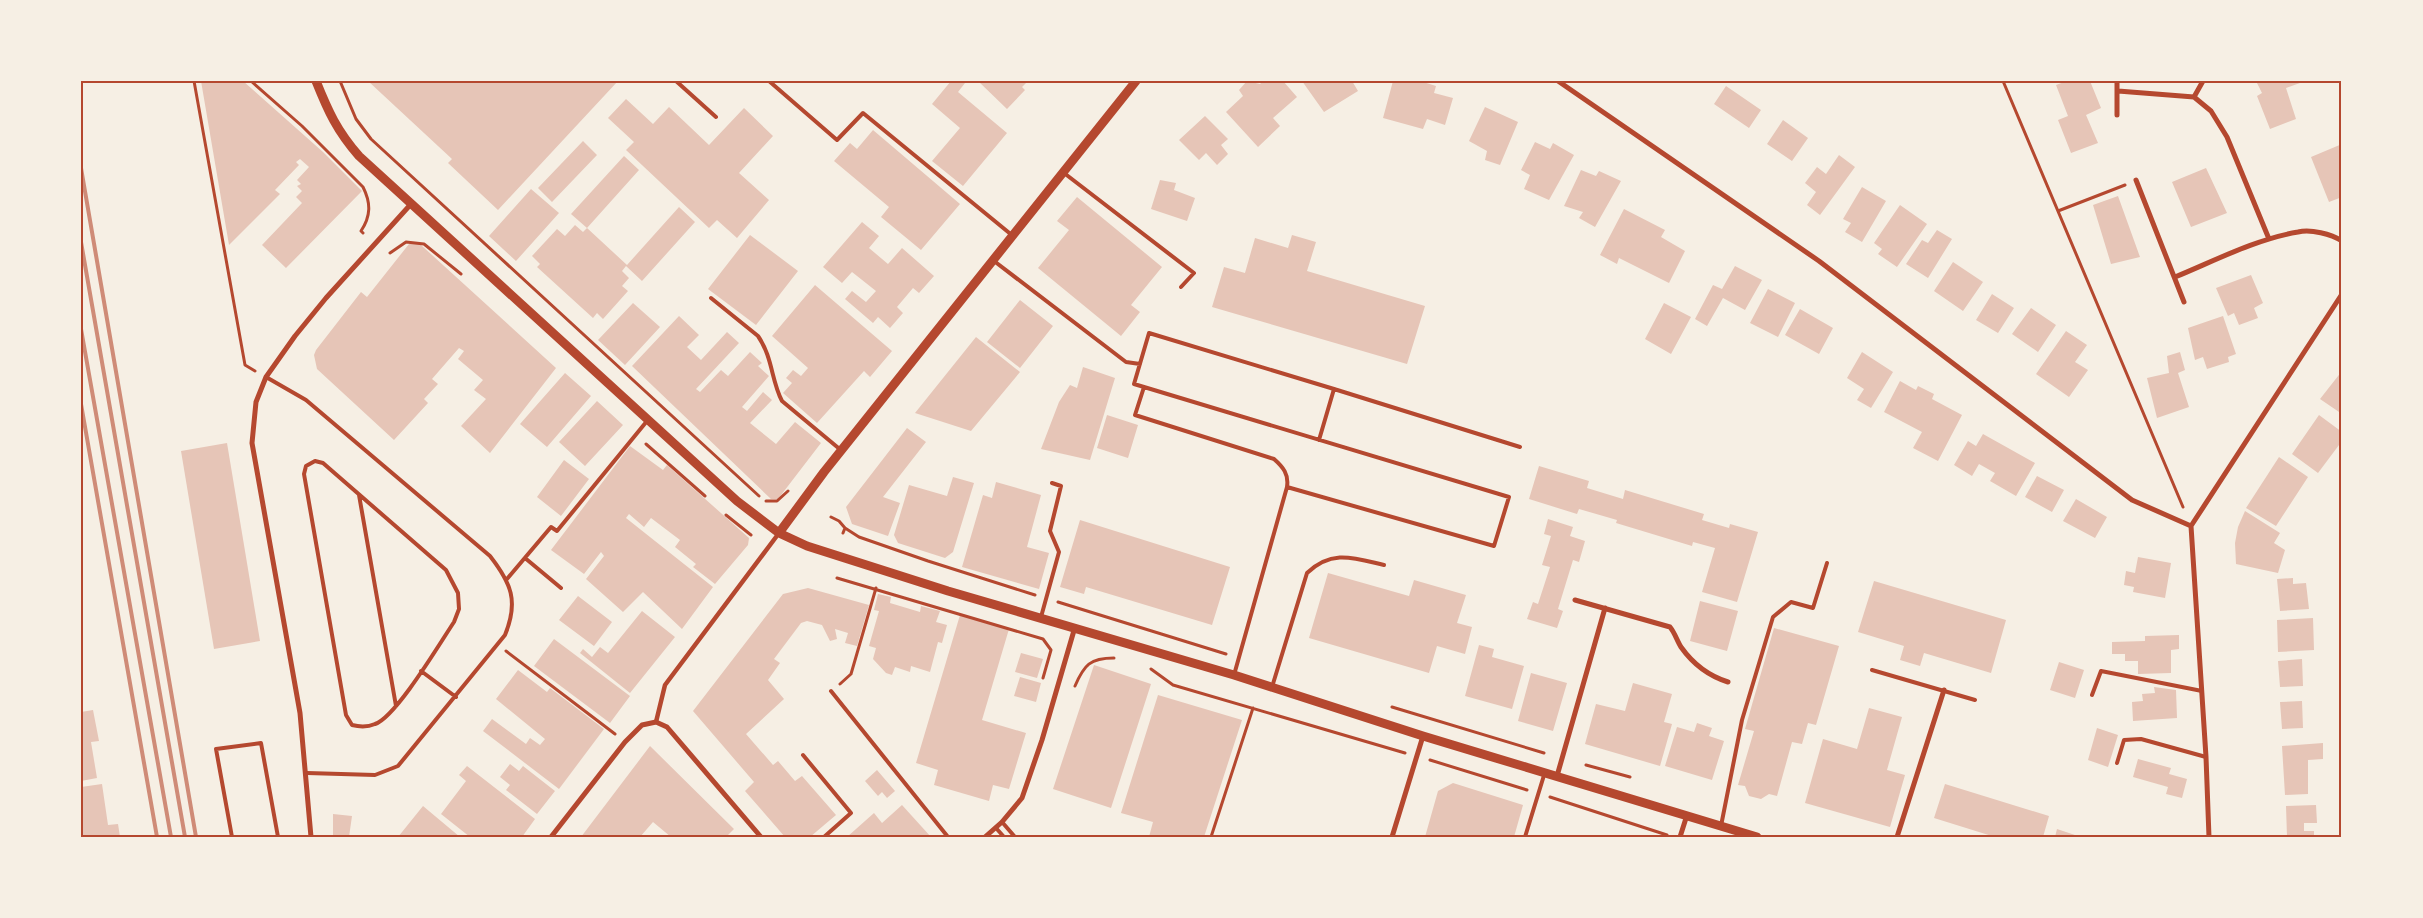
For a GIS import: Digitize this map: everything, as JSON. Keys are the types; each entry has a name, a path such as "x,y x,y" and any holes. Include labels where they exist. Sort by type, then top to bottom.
{"street":[{"path":"316,81 331,119 343,138 411,204 737,501 779,533 807,546 948,591 1234,674 1423,736 1757,837"},
{"path":"656,722 665,684 842,451 1136,81"},
{"path":"1558,81 1819,261 2132,500 2191,526"},
{"path":"2117,81 2117,115"},
{"path":"2194,96 2203,81"},
{"path":"2118,92 2194,96 2211,111 2227,137 2269,239"},
{"path":"2136,180 2184,302"},
{"path":"311,837 307,773 300,713 252,443 256,402 266,377 295,336 332,290 411,204"},
{"path":"2175,277 2269,239 2300,231 2332,235 2342,241"},
{"path":"2209,837 2206,757 2191,526 2342,294"},
{"path":"1575,600 1670,627 1681,646 1701,668 1710,676 1728,682"},
{"path":"1557,776 1605,608"},
{"path":"986,837 1002,822 1022,798 1042,740 1075,627"},
{"path":"1897,837 1944,690"},
{"path":"551,837 625,742 642,725 656,722 666,727 760,837"},
{"path":"1392,837 1423,736"},
{"path":"1680,837 1687,815"}],"lane":[{"path":"676,81 716,117"},
{"path":"769,81 837,140 863,113 1013,236"},
{"path":"1064,172 1194,273 1181,287"},
{"path":"994,261 1126,362 1140,364"},
{"path":"711,298 758,336 764,344 773,369 777,392 782,402 842,451"},
{"path":"1287,487 1494,546 1509,497 1134,384 1149,333 1520,446"},
{"path":"266,377 306,400 490,556 507,579 512,599 511,620 505,635 398,766 375,775 307,773"},
{"path":"1144,386 1135,415 1274,459 1284,468 1288,481 1287,487 1234,674"},
{"path":"1319,440 1334,389"},
{"path":"507,579 551,527 557,531 648,419"},
{"path":"314,461 323,463 359,494 446,570 458,593 459,609 454,622 396,706 376,724 360,727 352,725 346,716 304,474 306,466 314,461"},
{"path":"1041,617 1059,552 1050,531 1061,486 1052,483"},
{"path":"359,494 396,706"},
{"path":"1272,687 1308,573 1318,562 1346,556 1384,565"},
{"path":"525,558 561,588"},
{"path":"1720,826 1742,720 1773,617 1791,602 1814,608 1827,563"},
{"path":"421,670 456,697"},
{"path":"1872,670 1975,700"},
{"path":"2092,695 2101,671 2202,691"},
{"path":"830,691 948,837"},
{"path":"2117,763 2124,740 2141,739 2206,757"},
{"path":"232,837 216,749 261,743 278,837"},
{"path":"803,756 851,813 824,837"},
{"path":"1525,837 1545,772"},
{"path":"1002,822 1015,837"},
{"path":"996,828 1004,837"}],"path":[{"path":"194,81 245,365 266,377"},
{"path":"251,81 302,126 363,187 368,198 369,209 368,221 361,231 363,233"},
{"path":"340,81 356,119 371,139 394,162 612,358 762,498 769,503 777,502 788,491"},
{"path":"2003,81 2191,526"},
{"path":"2058,211 2136,180"},
{"path":"390,253 406,242 424,244 468,279"},
{"path":"635,434 710,501"},
{"path":"724,513 751,535"},
{"path":"831,517 839,521 845,528 843,533"},
{"path":"837,578 1043,639 1051,650 1043,678"},
{"path":"830,691 851,674 876,588"},
{"path":"498,645 625,742"},
{"path":"1074,686 1082,668 1093,660 1113,658 1120,660"},
{"path":"1143,666 1150,668 1173,684 1538,793 1618,821 1672,837"},
{"path":"1384,704 1544,753"},
{"path":"1211,837 1253,708"},
{"path":"1586,765 1630,777"}],"building":[{"path":"201,81 243,81 323,152 362,191 286,268 262,245 302,203 296,197 302,191 297,186 301,184 297,180 309,167 300,159 296,162 299,165 275,190 280,194 229,245"},
{"path":"368,81 618,81 498,210 448,163 452,159"},
{"path":"951,81 963,81 965,83 958,92 1007,133 963,186 932,161 960,128 932,104"},
{"path":"978,81 1028,81 1022,87 1025,90 1007,109"},
{"path":"1247,81 1260,84 1263,81 1283,81 1297,97 1273,118 1280,126 1258,147 1226,112 1243,96 1239,90"},
{"path":"1302,81 1352,81 1358,91 1324,112"},
{"path":"1393,81 1420,81 1436,86 1434,93 1453,98 1445,125 1427,119 1423,129 1383,118"},
{"path":"2067,81 2090,81 2101,108 2086,115 2098,143 2071,153 2058,120 2068,116 2056,85"},
{"path":"2256,81 2299,81 2300,83 2286,88 2296,119 2270,129 2257,96 2262,93"},
{"path":"1726,86 1761,110 1749,128 1714,104"},
{"path":"626,99 653,124 669,107 709,145 744,108 773,136 739,173 769,200 737,238 717,220 709,228 626,150 634,142 608,118"},
{"path":"1485,107 1518,122 1500,165 1485,160 1487,151 1469,141"},
{"path":"1205,116 1228,139 1221,145 1228,154 1217,165 1206,153 1199,160 1179,140"},
{"path":"1783,120 1808,138 1792,161 1767,144"},
{"path":"873,130 960,204 921,250 881,217 889,207 834,161 850,143 857,149"},
{"path":"583,141 597,155 552,202 538,188"},
{"path":"1535,142 1550,149 1553,143 1574,155 1549,200 1524,189 1530,175 1521,170"},
{"path":"2342,144 2342,197 2329,202 2311,157"},
{"path":"1839,155 1855,167 1820,215 1807,205 1816,192 1805,183 1817,167 1826,174"},
{"path":"624,156 639,170 587,228 571,214"},
{"path":"2206,168 2227,213 2191,227 2172,182"},
{"path":"1581,170 1596,176 1599,171 1621,181 1595,227 1579,218 1583,212 1564,206"},
{"path":"1160,180 1176,183 1174,190 1195,198 1187,221 1151,209"},
{"path":"1862,187 1886,201 1862,242 1845,232 1851,223 1843,219"},
{"path":"531,189 559,213 516,261 489,236"},
{"path":"2118,196 2140,257 2111,264 2093,205"},
{"path":"1077,197 1162,267 1131,305 1140,312 1121,336 1038,268 1069,230 1057,221"},
{"path":"1900,205 1927,224 1897,267 1878,254 1882,249 1874,243"},
{"path":"679,207 695,222 642,281 626,266 622,271 629,278 622,286 628,291 603,319 597,313 593,318 537,267 540,264 532,256 557,229 565,236 575,225 583,232 587,228 627,265"},
{"path":"1624,209 1665,230 1661,237 1685,251 1669,283 1619,258 1617,264 1600,255"},
{"path":"862,222 879,236 869,248 888,264 902,248 934,276 919,293 913,288 897,307 903,313 890,328 878,317 873,323 845,299 852,291 866,302 876,291 852,272 842,283 823,267"},
{"path":"1937,230 1952,239 1928,278 1906,264 1922,240 1928,243"},
{"path":"750,235 798,271 756,325 708,289"},
{"path":"1292,235 1316,242 1307,271 1425,306 1407,364 1212,307 1224,267 1245,273 1255,238 1288,248"},
{"path":"409,244 421,245 556,368 490,453 461,426 486,399 474,390 483,380 458,359 464,351 459,348 432,379 438,384 424,399 428,403 394,440 317,369 314,355 316,350 361,292 367,297"},
{"path":"1953,262 1983,282 1963,311 1934,291"},
{"path":"1735,266 1762,280 1745,310 1723,298 1707,326 1695,319 1713,285 1722,289"},
{"path":"2251,275 2263,303 2254,308 2258,318 2239,325 2234,313 2228,316 2216,288"},
{"path":"815,285 892,351 870,377 864,371 817,423 783,393 792,383 786,378 793,370 801,376 808,368 772,336"},
{"path":"1768,289 1795,303 1778,337 1750,323"},
{"path":"1992,294 2014,308 1998,333 1976,320"},
{"path":"1020,300 1053,326 1020,368 987,342"},
{"path":"633,303 660,327 625,365 598,340"},
{"path":"1664,303 1691,317 1671,354 1645,339"},
{"path":"2031,308 2056,325 2038,352 2012,334"},
{"path":"1800,309 1833,328 1819,354 1785,335"},
{"path":"679,316 699,335 687,347 701,360 727,332 739,343 696,389 700,392 721,370 728,376 750,352 762,363 758,366 769,376 742,407 747,411 763,392 772,400 750,423 776,444 795,422 821,443 778,499 771,499 632,366"},
{"path":"2223,316 2236,354 2228,357 2229,362 2207,369 2203,357 2195,360 2188,328"},
{"path":"2066,331 2087,345 2075,362 2088,370 2069,397 2036,374"},
{"path":"976,337 1020,372 971,431 915,413"},
{"path":"1862,352 1893,372 1871,408 1857,400 1864,389 1847,378"},
{"path":"2180,352 2185,370 2178,373 2189,407 2157,418 2147,378 2169,373 2167,356"},
{"path":"1083,367 1115,378 1090,460 1041,449 1059,402 1070,385 1077,388"},
{"path":"2342,371 2342,414 2320,399"},
{"path":"565,373 591,396 547,447 520,424"},
{"path":"1900,381 1916,390 1918,386 1934,394 1932,399 1962,415 1938,461 1913,448 1922,432 1884,412"},
{"path":"597,401 623,425 585,466 559,442"},
{"path":"1107,415 1138,425 1128,458 1097,448"},
{"path":"2319,415 2342,432 2342,441 2318,473 2292,454"},
{"path":"907,428 926,442 883,497 900,503 888,536 852,524 846,507"},
{"path":"1983,434 2035,463 2016,496 1990,481 1995,473 1979,464 1972,476 1954,465 1968,441 1976,446"},
{"path":"227,443 260,641 214,649 181,451"},
{"path":"630,446 663,470 667,465 749,538 748,545 715,584 693,567 696,564 675,547 680,540 651,518 644,527 629,514 626,518 713,587 682,629 643,592 623,612 586,579 604,556 601,552 584,574 551,550"},
{"path":"2279,457 2308,477 2276,526 2246,508"},
{"path":"564,460 589,479 561,516 537,497"},
{"path":"1539,466 1589,481 1587,488 1623,499 1625,490 1704,514 1702,520 1729,528 1730,524 1758,532 1737,602 1702,592 1715,548 1693,542 1692,546 1616,523 1617,520 1579,509 1577,514 1529,499"},
{"path":"2037,476 2064,490 2052,512 2025,497"},
{"path":"953,477 974,483 953,552 945,558 898,543 894,535 909,485 947,496"},
{"path":"996,482 1041,495 1027,547 1049,553 1039,589 962,567 983,495 992,498"},
{"path":"2076,499 2107,517 2095,538 2063,521"},
{"path":"2245,511 2280,533 2274,543 2285,550 2278,573 2236,564 2235,543 2238,527"},
{"path":"1548,519 1573,527 1570,536 1585,541 1579,562 1573,560 1558,609 1563,611 1557,628 1527,619 1533,602 1538,604 1550,567 1542,565 1551,536 1544,534"},
{"path":"1080,520 1230,567 1212,625 1086,587 1084,594 1060,587"},
{"path":"2138,557 2171,563 2165,598 2133,592 2134,587 2124,585 2126,571 2135,573"},
{"path":"1328,573 1409,596 1414,580 1466,595 1457,623 1472,627 1465,654 1437,646 1429,673 1309,638"},
{"path":"2293,578 2293,584 2306,583 2309,609 2280,611 2277,579"},
{"path":"1874,581 2006,620 1991,673 1924,653 1920,666 1900,660 1904,646 1858,632"},
{"path":"808,588 869,605 857,646 845,643 848,633 835,629 837,639 830,641 822,625 807,621 801,623 774,659 780,663 768,680 784,699 746,734 773,765 778,761 795,781 802,776 836,815 810,837 785,837 745,791 754,782 693,711 783,594"},
{"path":"878,594 891,597 890,603 920,612 921,606 940,611 936,622 947,625 942,643 938,642 930,672 911,666 910,672 895,667 892,675 886,673 873,659 876,648 869,646 879,611 874,610"},
{"path":"578,596 612,622 594,646 559,620"},
{"path":"1700,601 1738,611 1727,651 1690,641"},
{"path":"642,611 675,637 630,693 580,653 583,649 592,657 600,647 608,653"},
{"path":"960,615 1009,629 982,720 1026,733 1009,789 993,785 989,801 934,785 938,770 916,763"},
{"path":"2313,618 2314,650 2278,652 2277,620"},
{"path":"1774,628 1839,646 1816,725 1808,723 1802,744 1792,742 1777,796 1769,794 1761,799 1749,796 1745,786 1738,785 1754,731 1745,729"},
{"path":"2179,635 2179,649 2171,650 2171,673 2138,674 2138,661 2125,661 2125,654 2112,654 2112,642 2145,641 2145,636"},
{"path":"554,639 630,696 610,723 534,666"},
{"path":"1479,645 1494,649 1492,657 1524,666 1512,709 1465,696"},
{"path":"1021,653 1043,659 1037,678 1015,672"},
{"path":"2302,659 2303,686 2280,687 2278,661"},
{"path":"2059,662 2084,670 2075,698 2050,690"},
{"path":"1094,665 1151,684 1111,808 1053,789"},
{"path":"518,670 547,692 550,688 604,729 559,789 483,731 492,719 526,744 530,738 540,745 545,739 496,699"},
{"path":"1531,673 1567,683 1553,731 1518,721"},
{"path":"1020,677 1041,683 1036,702 1014,696"},
{"path":"1633,683 1672,694 1664,722 1672,724 1660,766 1585,744 1596,704 1625,711"},
{"path":"2154,687 2176,690 2177,718 2133,721 2132,702 2143,701 2142,694 2155,693"},
{"path":"1158,695 1242,720 1204,837 1149,837 1153,822 1121,813"},
{"path":"2302,701 2303,728 2282,729 2280,702"},
{"path":"1869,708 1902,717 1887,770 1905,775 1890,827 1805,803 1823,739 1857,749"},
{"path":"93,710 99,741 91,742 97,778 81,781 81,712"},
{"path":"1697,723 1712,728 1709,736 1724,741 1712,780 1665,766 1677,727 1694,732"},
{"path":"2097,728 2118,735 2108,767 2088,760"},
{"path":"2323,743 2323,759 2308,760 2308,794 2285,795 2282,746"},
{"path":"650,746 734,829 726,837 671,837 653,822 640,837 581,837"},
{"path":"2138,759 2171,768 2169,774 2187,779 2182,798 2166,794 2168,787 2133,777"},
{"path":"510,764 519,771 523,766 555,791 537,814 506,790 510,785 500,777"},
{"path":"467,766 535,819 522,837 470,837 441,814 466,781 459,775"},
{"path":"877,770 895,791 887,798 882,792 878,796 865,781"},
{"path":"1453,783 1523,805 1514,837 1425,837 1438,791"},
{"path":"102,784 108,825 118,824 120,837 81,837 81,787"},
{"path":"1945,784 2049,816 2043,837 1995,837 1934,818"},
{"path":"902,805 931,837 847,837 874,813 882,823"},
{"path":"2316,805 2317,823 2304,823 2304,831 2314,831 2314,837 2287,837 2286,806"},
{"path":"423,806 460,837 398,837"},
{"path":"333,814 352,816 349,837 333,837"},
{"path":"2057,829 2078,836 2078,837 2055,837"}],"railway":[{"path":"81,168 196,837"},
{"path":"81,242 185,837"},
{"path":"81,329 171,837"},
{"path":"81,404 157,837"}]}
